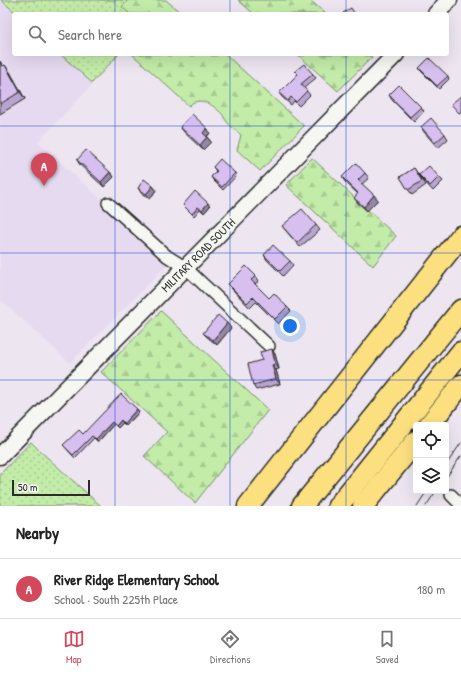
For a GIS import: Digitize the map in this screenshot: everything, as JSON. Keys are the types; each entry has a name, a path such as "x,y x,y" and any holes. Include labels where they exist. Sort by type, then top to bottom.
{"highway":[{"path":"390,326 461,222"},
{"path":"248,506 461,236"},
{"path":"302,506 461,310"},
{"path":"338,506 461,352"},
{"path":"431,422 461,385"},
{"path":"363,506 413,445"}],"main road":[{"path":"438,12 450,0"},
{"name":"MILITARY ROAD SOUTH","path":"0,456 394,56"}],"street":[{"path":"108,203 167,256 186,268 269,346"},
{"path":"451,495 461,505"}],"shaded area":[{"path":"0,0 15,12 12,12 12,56 62,56 93,84 38,142 170,262 70,363 0,299"}],"green space":[{"path":"1,0 128,0 122,7 128,12 15,12"},
{"path":"100,0 166,0 180,12 113,12"},
{"path":"238,0 310,0 324,12 252,12"},
{"path":"62,56 117,56 92,83"},
{"path":"134,56 227,56 304,126 260,171 237,150 241,135 226,121 219,111 206,102 201,101 197,101 189,106"},
{"path":"299,56 371,56 372,57 338,91"},
{"path":"312,158 396,236 373,266 286,185"},
{"path":"161,311 268,410 195,503 144,456 167,432 101,372"},
{"path":"31,442 101,506 0,506 0,474"}],"building":[{"path":"351,8 354,12 345,12"},
{"path":"429,58 448,76 437,86 419,68"},
{"path":"0,62 2,66 5,65 20,92 0,104"},
{"path":"304,64 313,74 301,84 307,91 296,102 291,97 288,101 279,93 298,74 295,71"},
{"path":"399,85 421,107 410,117 389,95"},
{"path":"461,96 461,112 459,113 451,104"},
{"path":"192,114 207,128 203,133 207,137 200,145 180,127"},
{"path":"431,118 445,134 435,143 421,127"},
{"path":"86,150 110,172 101,182 77,160"},
{"path":"220,159 235,173 222,187 211,177 217,171 213,167"},
{"path":"356,163 365,173 358,180 374,195 364,207 354,198 358,193 342,177"},
{"path":"429,166 439,177 430,186 419,175"},
{"path":"414,168 422,181 408,190 400,177"},
{"path":"144,179 153,186 146,194 138,188"},
{"path":"195,191 208,203 202,210 198,207 192,214 183,205"},
{"path":"302,209 316,225 297,243 282,226"},
{"path":"273,245 290,261 280,271 264,255"},
{"path":"246,266 256,276 251,280 269,298 274,293 287,307 275,319 253,297 247,303 228,284"},
{"path":"218,315 227,323 213,340 203,333"},
{"path":"272,349 275,364 272,365 276,379 253,385 248,364 262,360 260,352"},
{"path":"121,394 137,409 124,423 121,420 116,426 112,422 96,439 92,436 73,455 63,445 79,430 83,434"}],"tram line":[{"path":"449,461 461,443"},
{"path":"449,474 461,456"},
{"path":"417,506 425,494"},
{"path":"426,506 434,494"}],"place":[{"name":"River Ridge Elementary School","path":"44,186"}]}
